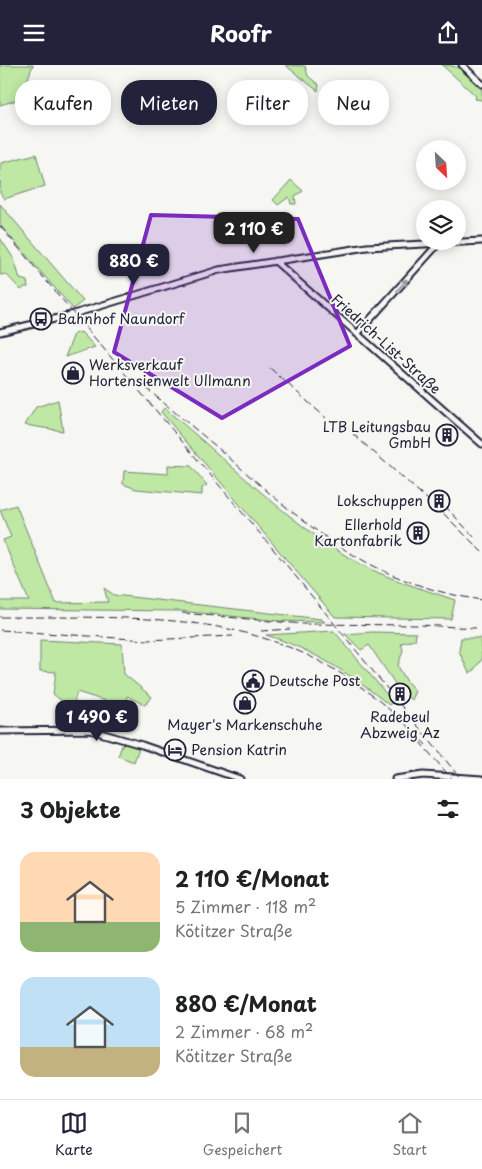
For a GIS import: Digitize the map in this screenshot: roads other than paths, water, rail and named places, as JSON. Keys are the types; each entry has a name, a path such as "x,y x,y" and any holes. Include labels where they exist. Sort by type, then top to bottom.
{"street":[{"path":"462,65 482,84"},
{"path":"466,242 480,241"},
{"path":"0,332 67,317 219,270 367,247 416,244"},
{"path":"357,334 433,250"},
{"name":"Friedrich-List-Straße","path":"275,261 482,444"},
{"path":"0,731 76,729 99,732 240,779"},
{"path":"395,779 424,775 482,779"}],"railway":[{"path":"0,226 284,562 461,779"},
{"path":"270,368 326,418"},
{"path":"136,379 284,505 342,548 373,566 406,581 442,592 482,600"},
{"path":"353,434 444,514 482,552"},
{"path":"444,505 477,540"},
{"path":"182,613 303,624 420,625 476,628"},
{"path":"0,617 122,618 177,621 230,629 280,644 329,667 378,700 426,745"},
{"path":"261,631 290,629"},
{"path":"0,630 147,640 233,636"},
{"path":"419,741 452,779"}],"place":[{"name":"Bahnhof Naundorf","path":"41,319"},
{"name":"Werksverkauf Hortensienwelt Ullmann","path":"73,373"},
{"name":"LTB Leitungsbau GmbH","path":"447,435"},
{"name":"Lokschuppen","path":"439,501"},
{"name":"Ellerhold Kartonfabrik","path":"418,533"},
{"name":"Deutsche Post","path":"253,681"},
{"name":"Radebeul Abzweig Az","path":"400,694"},
{"name":"Mayer's Markenschuhe","path":"245,703"},
{"name":"Pension Katrin","path":"175,750"}]}
